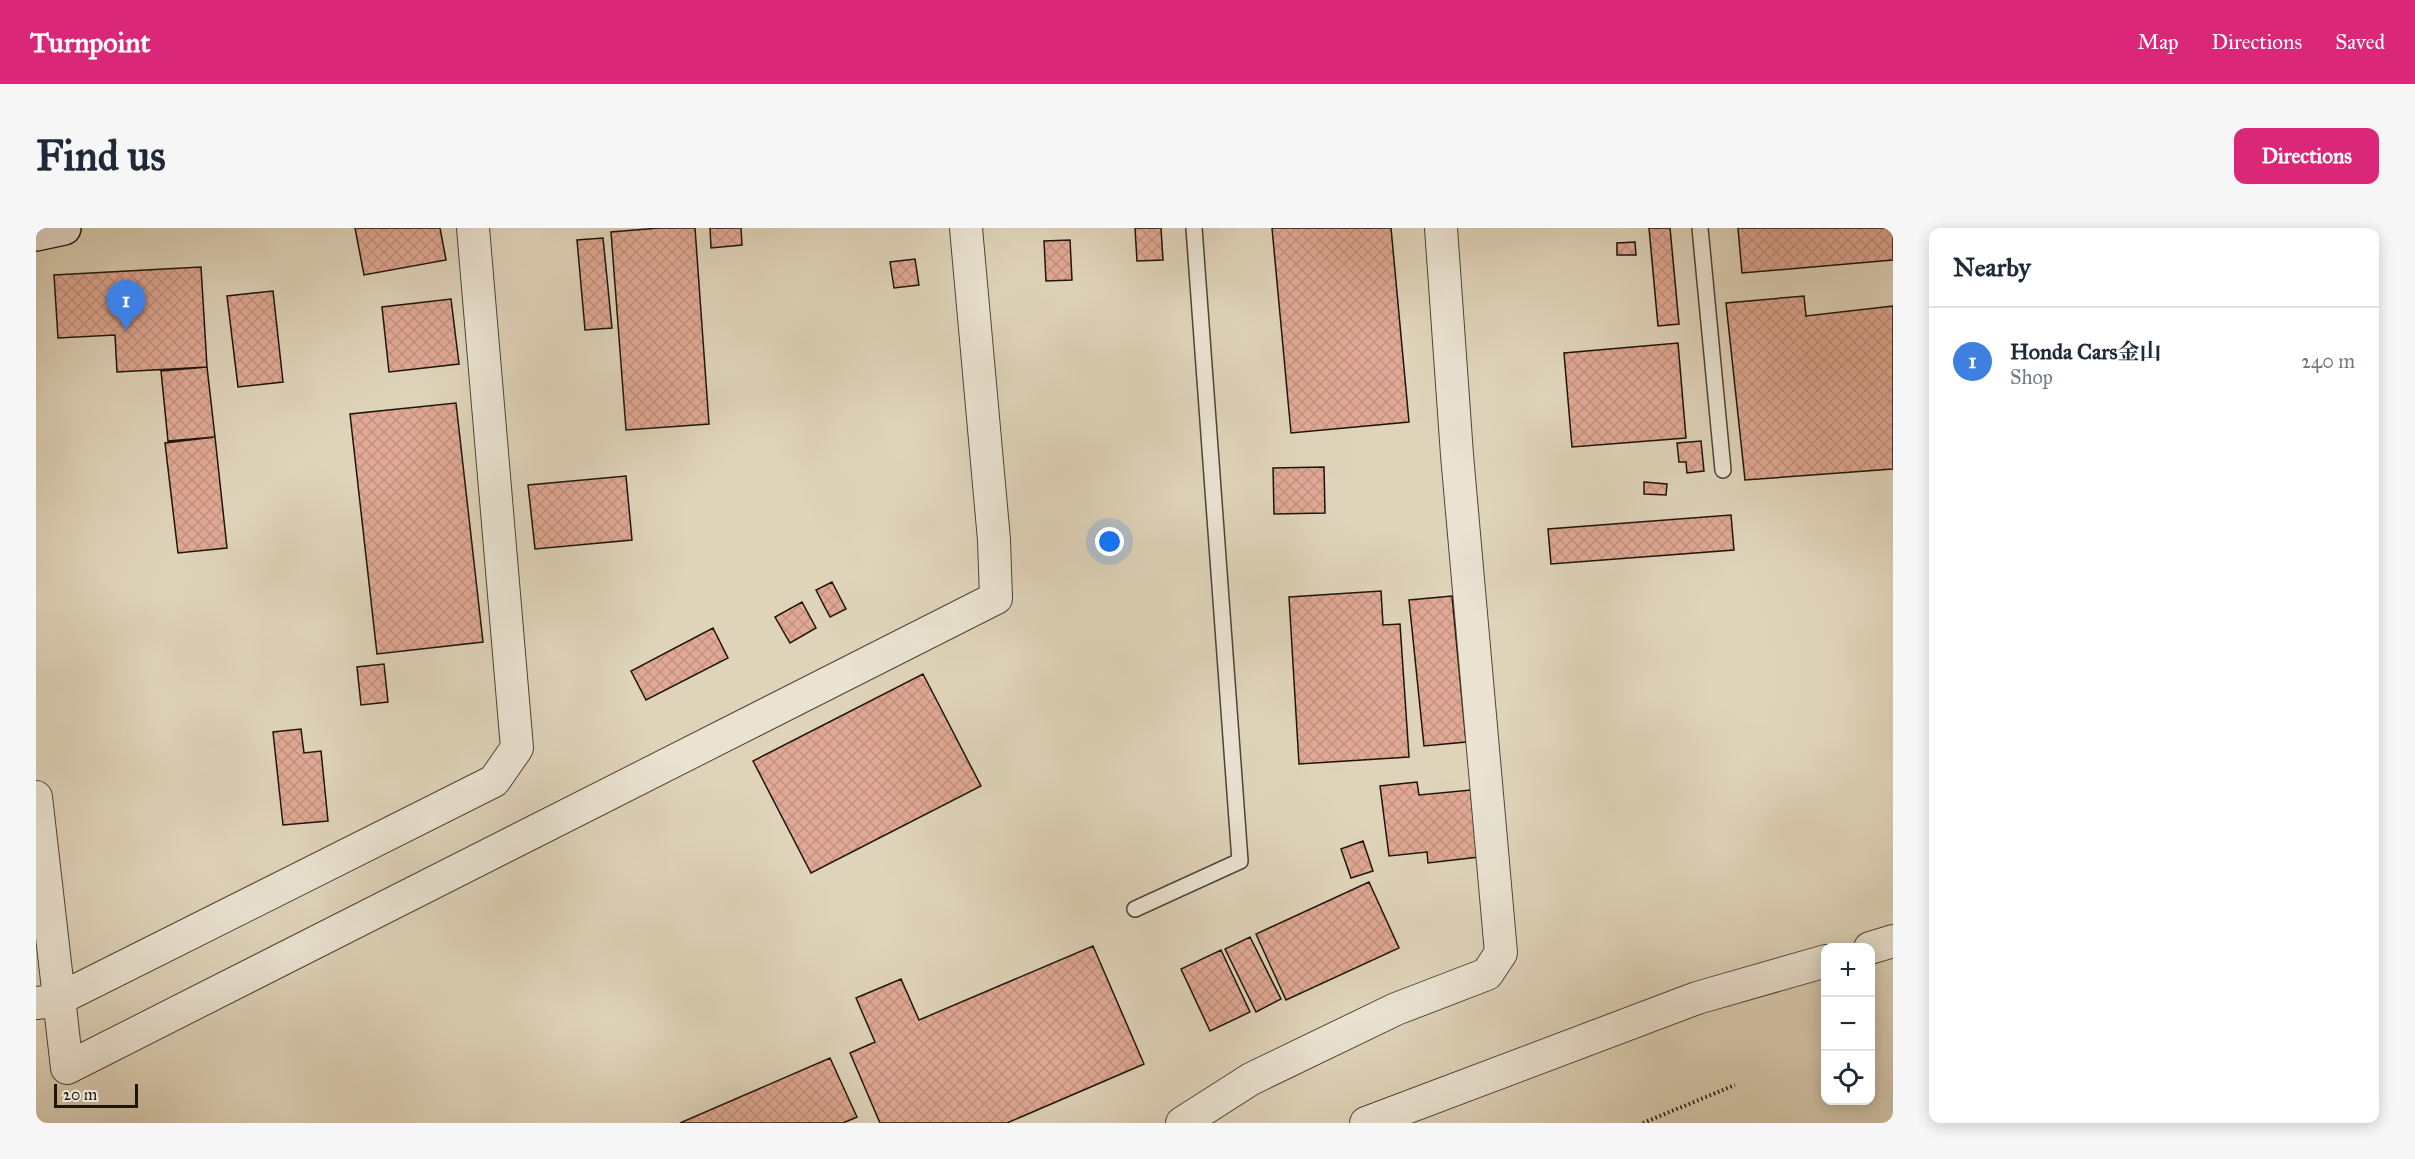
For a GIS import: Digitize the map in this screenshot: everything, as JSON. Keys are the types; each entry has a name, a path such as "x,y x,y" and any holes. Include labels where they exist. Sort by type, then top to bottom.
{"street":[{"path":"36,234 64,228"},
{"path":"47,1002 494,781 517,748 473,228"},
{"path":"36,797 47,1002 67,1068 996,598 994,540 966,228"},
{"path":"1182,1123 1251,1079 1396,1009 1487,974 1501,953 1457,455 1441,228"},
{"path":"1875,946 1893,941"},
{"path":"1366,1123 1697,998 1821,962"}],"lane":[{"path":"1135,909 1240,861 1194,228"},
{"path":"1700,228 1723,470"}],"path":[{"path":"1643,1123 1735,1085"}],"building":[{"path":"355,228 440,228 446,260 364,275"},
{"path":"695,228 709,424 626,430 611,232"},
{"path":"710,228 741,228 742,245 711,248"},
{"path":"1135,228 1161,228 1163,260 1137,261"},
{"path":"1272,228 1391,228 1409,422 1291,433"},
{"path":"1649,228 1670,228 1679,324 1658,326"},
{"path":"1738,228 1893,228 1893,260 1742,273"},
{"path":"603,238 612,328 585,330 577,240"},
{"path":"1070,240 1072,280 1046,281 1044,241"},
{"path":"1635,242 1636,255 1617,255 1617,243"},
{"path":"915,259 919,285 894,288 890,262"},
{"path":"201,267 207,367 117,372 115,335 58,338 54,275"},
{"path":"273,291 283,382 238,387 227,296"},
{"path":"1804,296 1806,316 1893,306 1893,469 1745,480 1726,303"},
{"path":"451,299 459,364 389,372 382,307"},
{"path":"1678,343 1686,438 1572,447 1564,353"},
{"path":"207,367 215,437 168,441 161,371"},
{"path":"456,403 483,642 377,654 350,414"},
{"path":"215,437 227,548 178,553 165,443"},
{"path":"1701,441 1704,471 1687,473 1686,462 1679,462 1677,443"},
{"path":"1324,467 1325,513 1274,514 1273,468"},
{"path":"626,476 632,540 535,549 528,485"},
{"path":"1644,482 1667,484 1666,495 1644,494"},
{"path":"1731,515 1734,550 1551,564 1548,529"},
{"path":"832,582 846,609 830,617 816,590"},
{"path":"1381,591 1383,625 1400,624 1409,757 1299,764 1289,597"},
{"path":"1452,596 1466,742 1424,746 1409,600"},
{"path":"802,602 816,628 790,643 775,617"},
{"path":"713,628 728,658 646,700 631,671"},
{"path":"384,664 388,702 361,705 357,667"},
{"path":"923,674 981,786 811,873 753,761"},
{"path":"301,729 304,753 321,751 328,821 283,825 273,732"},
{"path":"1417,782 1419,795 1471,790 1479,857 1428,863 1427,852 1389,856 1380,786"},
{"path":"1363,841 1373,871 1351,878 1341,849"},
{"path":"1369,882 1399,948 1286,1000 1256,934"},
{"path":"1250,937 1281,999 1256,1012 1225,949"},
{"path":"1093,946 1144,1064 1007,1123 880,1123 850,1053 875,1042 856,998 901,979 919,1020"},
{"path":"1221,950 1250,1012 1210,1031 1181,969"},
{"path":"830,1058 857,1117 843,1123 680,1123"}],"place":[{"name":"Honda Cars金山","path":"126,330"}]}
